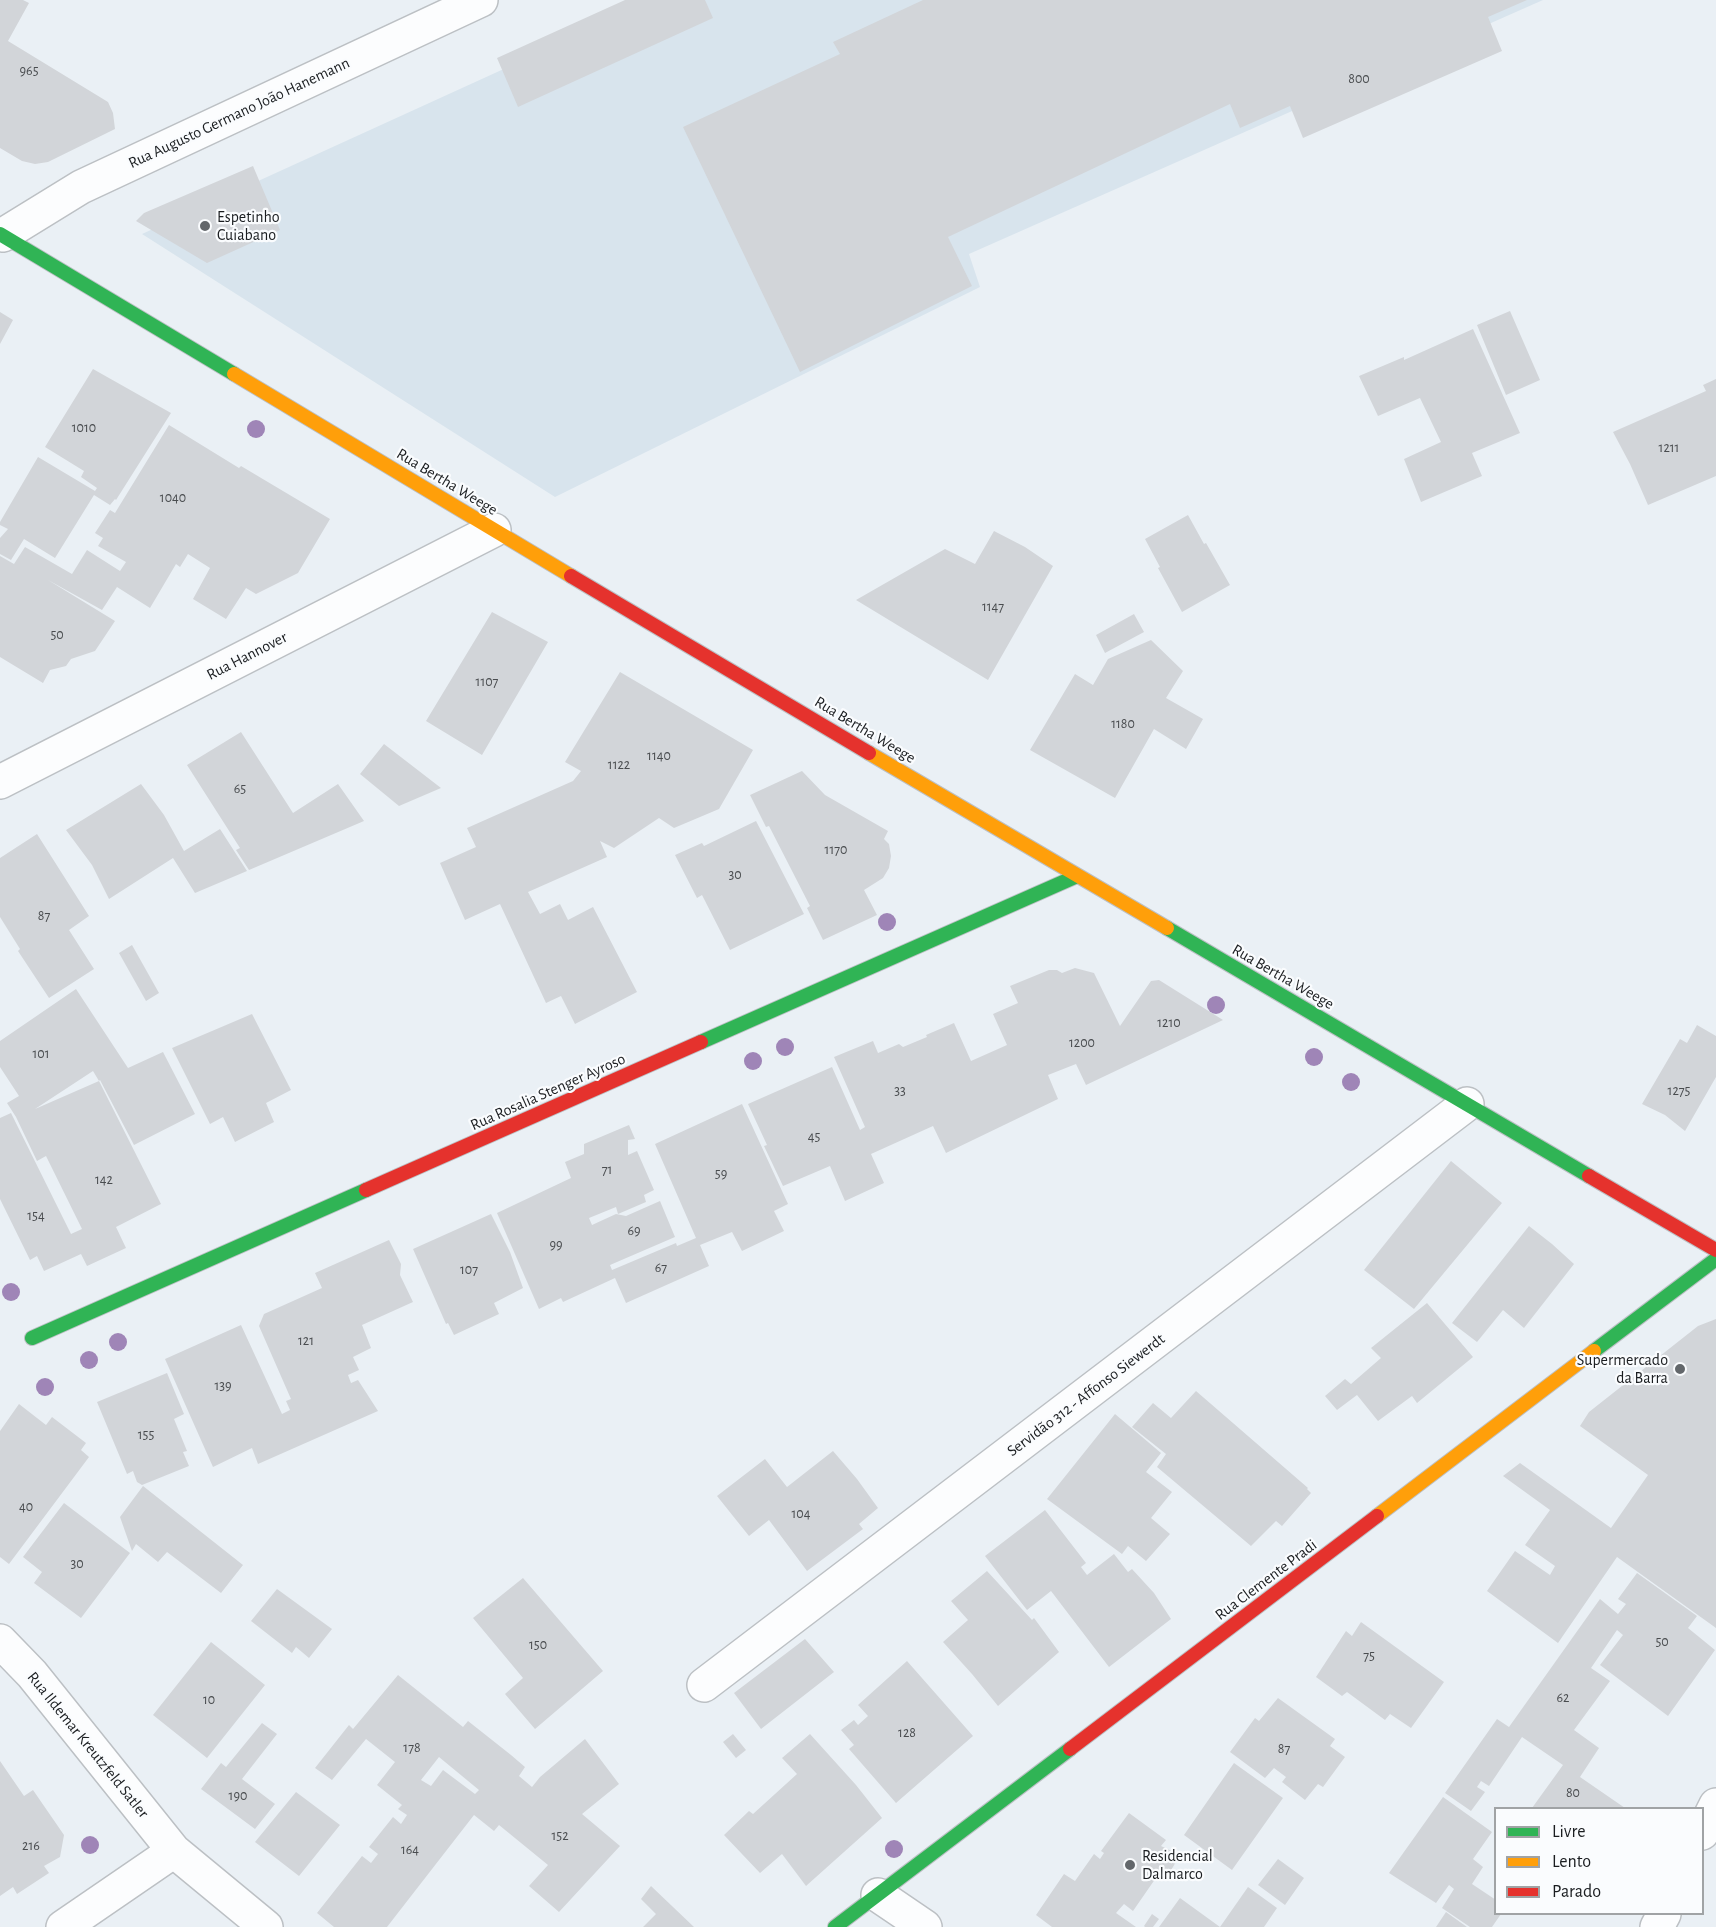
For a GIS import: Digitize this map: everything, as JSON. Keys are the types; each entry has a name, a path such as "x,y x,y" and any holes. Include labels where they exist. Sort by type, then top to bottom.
{"street":[{"name":"Rua Augusto Germano João Hanemann","path":"2,235 81,187 481,0"},
{"name":"Rua Bertha Weege","path":"2,235 1077,876 1716,1250"},
{"name":"Rua Hannover","path":"0,782 494,530"},
{"name":"Rua Rosalia Stenger Ayroso","path":"32,1338 1077,876"},
{"name":"Servidão 312 - Affonso Siewerdt","path":"704,1685 1467,1104"},
{"name":"Rua Clemente Pradi","path":"836,1927 1716,1259"},
{"name":"Rua Ildemar Kreutzfeld Satler","path":"0,1641 32,1674 174,1851 266,1927"},
{"path":"1704,1829 1716,1805"},
{"path":"63,1927 174,1851"},
{"path":"878,1895 925,1927"}],"shaded area":[{"path":"655,0 1543,0 969,254 980,287 555,497 142,234"}],"building":[{"path":"0,0 23,0 29,3 8,41 108,102 113,113 115,129 48,162 35,164 22,161 0,148"},
{"path":"625,0 705,0 713,18 518,107 497,58"},
{"path":"923,0 1527,0 1488,17 1502,51 1303,138 1290,106 1240,128 1230,104 948,237 972,286 800,372 683,127 840,54 833,42"},
{"path":"253,166 280,230 207,263 136,221 144,213"},
{"path":"1510,311 1540,380 1506,395 1477,325"},
{"path":"0,312 13,320 0,344"},
{"path":"1473,329 1520,433 1472,453 1482,476 1421,502 1404,459 1441,442 1420,398 1378,416 1359,376 1404,357 1404,360"},
{"path":"93,369 171,413 116,500 110,505 94,495 55,558 24,539 11,560 0,554 0,538 8,529 0,525 0,522 38,457 95,491 97,488 81,477 84,471 45,447"},
{"path":"1716,379 1716,476 1648,505 1613,432 1706,391 1703,385"},
{"path":"169,425 239,468 241,466 330,519 298,573 256,594 246,588 226,619 193,599 210,568 188,554 180,567 176,564 150,608 117,587 102,610 48,580 115,621 95,651 71,659 66,666 50,670 43,683 0,657 0,556 14,564 25,547 72,574 87,550 120,571 126,562 98,546 103,538 95,533 110,510 115,513"},
{"path":"1188,515 1230,585 1182,612 1145,539"},
{"path":"994,531 1025,547 1053,566 988,680 856,600 945,549 975,564"},
{"path":"492,612 548,642 482,755 426,721"},
{"path":"1134,614 1144,632 1105,653 1096,635"},
{"path":"1151,640 1183,671 1166,698 1203,719 1186,749 1154,729 1115,798 1030,750 1075,674 1093,685 1108,659"},
{"path":"620,672 753,750 719,809 674,828 659,818 614,848 600,841 607,857 528,892 540,914 560,904 568,920 593,907 637,992 575,1024 561,996 546,1003 500,904 465,920 440,863 476,847 467,828 573,781 581,771 565,762"},
{"path":"241,732 293,813 338,784 364,821 249,870 236,850 240,848 187,765"},
{"path":"384,744 441,788 399,806 360,774"},
{"path":"802,771 825,795 888,831 884,839 889,844 891,856 889,868 883,878 864,890 877,915 823,940 807,908 810,906 769,826 766,827 750,795"},
{"path":"141,784 164,815 184,851 220,829 247,871 195,893 173,858 109,899 92,865 66,830"},
{"path":"756,821 804,914 730,950 702,895 697,898 675,855 702,843 704,846"},
{"path":"37,834 89,916 69,930 94,969 49,998 18,951 20,949 0,917 0,858"},
{"path":"132,945 159,993 146,1001 119,953"},
{"path":"1075,968 1094,973 1120,1026 1151,981 1159,980 1223,1020 1086,1085 1076,1064 1048,1075 1058,1099 946,1153 933,1126 871,1154 884,1183 845,1201 830,1166 783,1186 748,1104 832,1067 860,1130 865,1127 834,1057 873,1041 878,1053 899,1044 903,1047 954,1023 971,1061 1007,1045 993,1014 1018,1003 1010,986 1049,970 1062,973"},
{"path":"76,989 128,1068 163,1052 195,1114 134,1145 99,1081 161,1204 116,1227 126,1248 87,1266 81,1254 44,1271 37,1256 30,1260 0,1199 0,1118 11,1113 71,1234 82,1229 46,1156 37,1161 7,1103 19,1096 0,1067 0,1041","holes":["93,1071 99,1081 35,1109"]},
{"path":"252,1014 291,1090 266,1103 274,1122 235,1142 223,1117 210,1124 172,1048"},
{"path":"1697,1025 1716,1036 1716,1077 1685,1131 1665,1115 1642,1104 1680,1039 1687,1043"},
{"path":"742,1104 788,1204 774,1211 784,1231 742,1251 732,1232 700,1245 709,1266 626,1303 615,1278 563,1302 561,1298 539,1309 497,1213 571,1178 565,1162 584,1154 584,1144 629,1125 635,1139 628,1140 628,1155 637,1151 654,1190 644,1195 646,1202 618,1214 616,1207 589,1218 592,1225 616,1214 626,1216 660,1201 675,1237 610,1265 612,1270 676,1243 677,1246 696,1238 655,1144"},
{"path":"1451,1161 1502,1203 1414,1309 1364,1270"},
{"path":"491,1214 510,1252 523,1288 494,1303 499,1314 454,1335 448,1323 446,1324 413,1249"},
{"path":"1529,1226 1574,1264 1524,1328 1503,1310 1477,1342 1452,1323"},
{"path":"389,1240 401,1264 400,1275 413,1302 362,1325 371,1348 353,1357 359,1370 348,1375 351,1383 358,1380 378,1411 258,1464 252,1448 213,1467 165,1359 241,1325 282,1414 290,1410 286,1401 291,1399 259,1326 264,1314 322,1288 315,1273"},
{"path":"1427,1303 1473,1357 1417,1403 1412,1396 1378,1421 1357,1395 1337,1410 1325,1396 1345,1379 1351,1384 1381,1358 1371,1348"},
{"path":"1716,1319 1716,1628 1617,1557 1558,1643 1487,1591 1515,1551 1550,1575 1555,1566 1525,1545 1550,1510 1503,1476 1520,1463 1611,1528 1648,1475 1580,1426 1589,1412 1698,1326"},
{"path":"167,1373 184,1414 174,1419 187,1451 183,1452 189,1466 142,1485 137,1482 133,1471 127,1474 97,1402"},
{"path":"1196,1391 1311,1493 1282,1526 1276,1521 1251,1546 1157,1467 1166,1454 1132,1427 1153,1403 1171,1418"},
{"path":"19,1404 46,1425 52,1417 86,1443 81,1450 89,1457 9,1564 0,1557 0,1431"},
{"path":"1115,1414 1161,1453 1146,1472 1172,1492 1151,1518 1170,1534 1146,1561 1128,1546 1122,1554 1047,1499"},
{"path":"833,1451 878,1508 859,1524 863,1529 807,1571 769,1520 749,1536 717,1496 765,1459 787,1487"},
{"path":"143,1486 243,1565 221,1593 167,1552 158,1562 136,1544 132,1551 120,1517"},
{"path":"64,1503 130,1553 81,1618 34,1583 42,1572 23,1557"},
{"path":"1045,1510 1086,1563 1081,1567 1087,1575 1114,1554 1128,1572 1132,1569 1154,1593 1171,1619 1109,1667 1051,1591 1027,1610 985,1556"},
{"path":"987,1571 1032,1620 1034,1618 1059,1652 998,1706 943,1642 968,1620 951,1601"},
{"path":"1637,1573 1697,1616 1688,1628 1715,1650 1668,1716 1600,1665 1623,1635 1617,1630 1591,1668 1610,1681 1574,1730 1599,1748 1580,1777 1624,1807 1533,1807 1563,1765 1522,1737 1489,1786 1481,1781 1477,1787 1485,1792 1471,1811 1445,1793 1497,1719 1509,1727 1600,1599 1618,1614 1626,1604 1618,1599"},
{"path":"523,1578 603,1671 535,1729 505,1694 523,1678 473,1618"},
{"path":"277,1589 332,1629 309,1658 296,1647 292,1653 251,1621"},
{"path":"1361,1622 1444,1682 1411,1728 1390,1714 1385,1720 1347,1692 1342,1696 1316,1677 1346,1631 1352,1636"},
{"path":"805,1639 834,1672 761,1729 734,1693"},
{"path":"211,1642 265,1685 207,1758 153,1715"},
{"path":"907,1661 973,1736 896,1803 849,1749 854,1745 841,1730 854,1720 858,1725 868,1716 858,1705"},
{"path":"398,1675 463,1727 468,1721 511,1755 525,1767 519,1776 532,1787 540,1777 585,1739 619,1784 582,1814 620,1846 559,1912 529,1886 548,1865 499,1825 494,1831 474,1815 387,1927 334,1927 317,1913 362,1856 371,1863 378,1854 369,1847 393,1817 401,1824 407,1815 398,1809 402,1805 377,1785 395,1762 366,1739 332,1780 315,1768 349,1725 353,1729","holes":["439,1757 479,1790 475,1794 443,1770 431,1786 421,1780"]},
{"path":"1278,1698 1335,1739 1330,1746 1345,1757 1323,1787 1318,1784 1305,1800 1282,1782 1286,1777 1274,1768 1265,1778 1230,1752 1255,1718 1259,1721"},
{"path":"262,1723 277,1734 242,1779 275,1804 255,1829 201,1789 221,1763 226,1767"},
{"path":"733,1734 746,1750 736,1758 723,1742"},
{"path":"810,1734 882,1818 806,1886 782,1854 760,1873 724,1835 749,1811 753,1814 797,1774 782,1758"},
{"path":"0,1761 24,1796 33,1790 64,1835 60,1857 44,1866 49,1873 17,1894 13,1887 0,1896"},
{"path":"1234,1763 1283,1798 1232,1870 1184,1835"},
{"path":"296,1792 340,1825 299,1876 255,1842"},
{"path":"1443,1797 1492,1832 1473,1859 1483,1867 1472,1884 1494,1899 1494,1915 1500,1915 1492,1927 1470,1927 1442,1908 1454,1889 1449,1885 1436,1903 1389,1873"},
{"name":"Residencial Dalmarco","path":"1129,1813 1166,1840 1161,1846 1180,1855 1167,1877 1160,1872 1133,1911 1124,1904 1116,1913 1136,1927 1052,1927 1036,1915 1064,1874 1075,1881 1094,1854 1100,1859 1104,1853 1101,1851"},
{"path":"1278,1859 1304,1878 1285,1905 1258,1885"},
{"path":"651,1886 694,1927 643,1927 656,1914 641,1899"},
{"path":"1248,1887 1277,1908 1264,1927 1220,1927"},
{"path":"1180,1898 1220,1927 1159,1927"},
{"path":"1446,1912 1467,1927 1436,1927"},
{"path":"1152,1914 1159,1919 1153,1927 1145,1927 1144,1926"}],"traffic: fast":[{"path":"0,234 234,374"},
{"path":"701,1042 1077,876"},
{"path":"1167,928 1589,1176"},
{"path":"32,1338 366,1190"},
{"path":"1594,1351 1716,1259"},
{"path":"835,1927 1070,1749"}],"traffic: slow":[{"path":"234,374 571,576"},
{"path":"869,753 1167,928"},
{"path":"1377,1516 1594,1351"}],"traffic: jam":[{"path":"571,576 869,753"},
{"path":"366,1190 701,1042"},
{"path":"1589,1176 1716,1250"},
{"path":"1070,1749 1377,1516"}],"place":[{"name":"Espetinho Cuiabano","path":"205,226"},
{"name":"Supermercado da Barra","path":"1680,1369"},
{"name":"Residencial Dalmarco","path":"1130,1865"}]}
